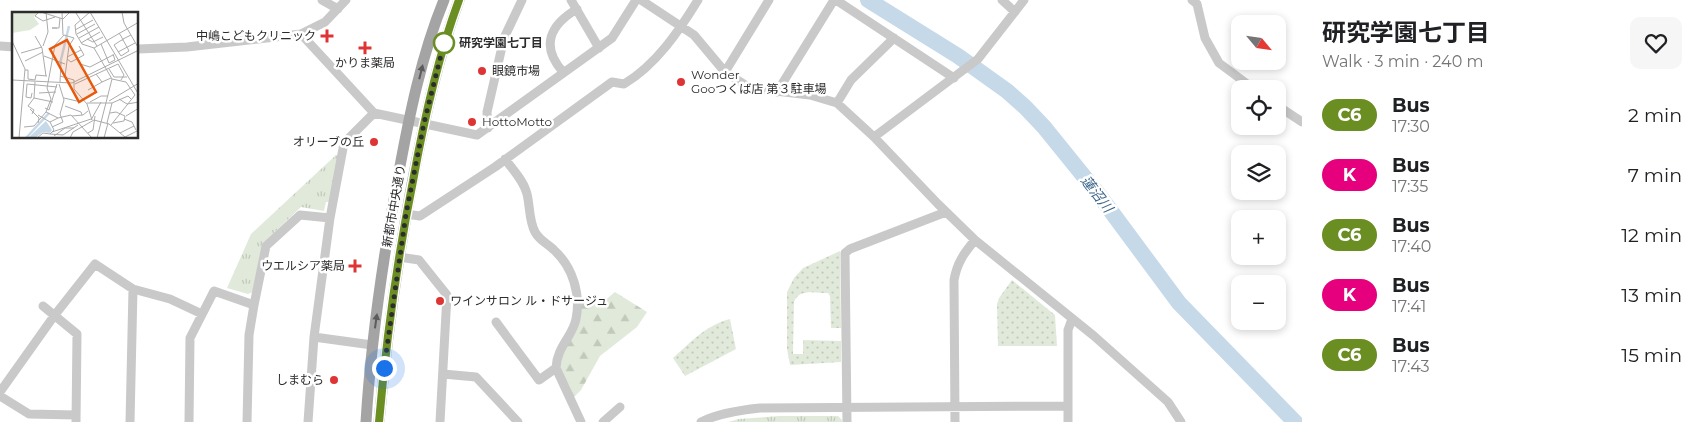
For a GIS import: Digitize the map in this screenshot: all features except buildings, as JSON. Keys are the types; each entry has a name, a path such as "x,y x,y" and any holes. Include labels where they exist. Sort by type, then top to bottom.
{"main road":[{"name":"新都市中央通り","path":"379,422 382,386 406,214 424,123 448,30 459,0"},
{"name":"新都市中央通り","path":"366,422 372,346 388,234 409,120 441,2"}],"street":[{"path":"322,0 338,9"},
{"path":"139,49 188,46 301,34 325,22 346,0"},
{"path":"488,128 487,112 504,38 522,0"},
{"path":"571,0 599,48"},
{"path":"301,34 374,113 477,135 612,38 636,0"},
{"path":"641,0 682,26 694,36 725,72 750,88 810,95 837,103 874,137 975,240 1094,336 1168,402 1181,422"},
{"path":"406,214 420,216 495,167 612,82 624,84 633,79 648,66 682,26 698,0"},
{"path":"725,72 769,0"},
{"path":"777,92 835,0 894,38 958,75"},
{"path":"1002,0 1015,12"},
{"path":"874,137 978,59 1024,0"},
{"path":"1197,1 1205,38 1219,63 1242,80"},
{"path":"563,72 551,55 552,35 564,17 577,9"},
{"path":"837,103 851,80 894,38"},
{"path":"1286,111 1302,122"},
{"path":"308,422 314,337 330,218 344,143 374,113"},
{"path":"505,159 527,192 534,230 542,242 554,250 574,279 577,299 576,321 563,343 556,360 556,368 582,422"},
{"path":"846,422 845,253 850,249 946,212"},
{"path":"248,422 249,335 266,246 300,215 330,218"},
{"path":"955,422 954,280 961,257 975,240"},
{"path":"399,257 418,260 447,295 440,422"},
{"path":"43,306 54,316 77,334 76,419 29,414 0,394 54,316 95,264 133,289 170,299 202,314"},
{"path":"130,422 133,289"},
{"path":"189,422 190,338 214,291 254,305"},
{"path":"1068,422 1068,330 1072,319"},
{"path":"496,322 539,380 556,368"},
{"path":"314,337 372,346"},
{"path":"443,374 476,377 514,421"},
{"path":"700,422 717,416 760,408 1068,406"},
{"path":"603,422 620,407"}],"green space":[{"path":"336,155 339,158 330,202 326,202 324,211 301,207 262,244 253,292 248,294 227,288 251,234"},
{"path":"840,251 841,328 831,328 830,296 828,293 808,292 800,295 794,302 793,354 803,354 803,340 841,341 841,362 790,365 787,349 787,292 794,278 803,268"},
{"path":"1012,280 1055,315 1057,346 998,346 997,304"},
{"path":"615,292 647,312 637,327 600,356 581,390 574,397 560,364 578,298 588,303 603,302"},
{"path":"730,319 736,349 685,376 673,358 706,330"},
{"path":"779,416 838,416 842,422 728,422 739,419"}],"waterway":[{"name":"蓮沼川","path":"868,0 958,56 1007,91 1025,107 1044,127 1099,195 1179,303 1295,422"}],"bus line":[{"name":"C6","path":"379,422 394,296 416,160 438,67 448,30 459,0"}],"place":[{"name":"中嶋こどもクリニック","path":"327,36"},
{"name":"研究学園七丁目","path":"444,43"},
{"name":"かりま薬局","path":"365,48"},
{"name":"眼鏡市場","path":"482,71"},
{"name":"Wonder Gooつくば店 第３駐車場","path":"681,82"},
{"name":"HottoMotto","path":"472,122"},
{"name":"オリーブの丘","path":"374,142"},
{"name":"ウエルシア薬局","path":"355,266"},
{"name":"ワインサロン ル・ドサージュ","path":"440,301"},
{"name":"しまむら","path":"334,380"}],"route":[{"path":"384,368 406,214 428,104 444,43"}]}
